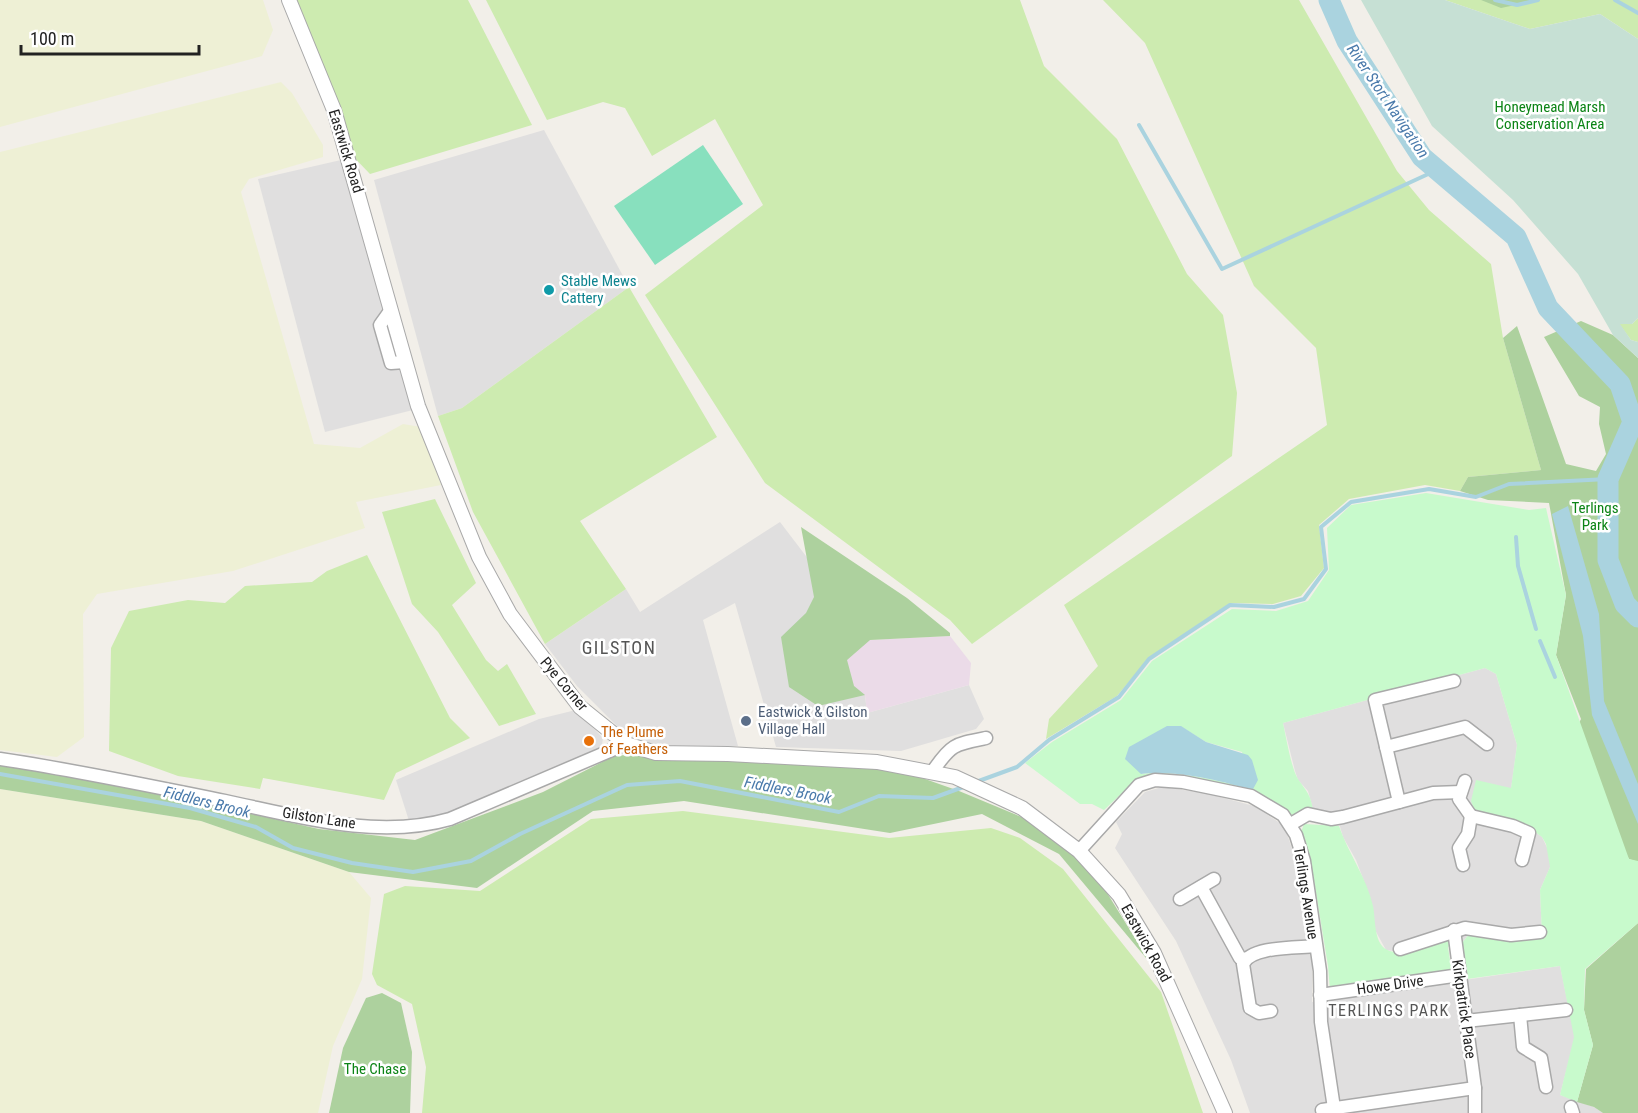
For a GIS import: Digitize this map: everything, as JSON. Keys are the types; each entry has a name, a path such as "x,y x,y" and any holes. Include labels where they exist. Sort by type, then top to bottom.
{"street":[{"name":"Eastwick Road","path":"290,0 334,110 390,309"},
{"name":"Pye Corner","path":"390,309 418,406 479,557 510,614 580,708 626,744 656,753 859,761 933,771 955,777"},
{"path":"1399,802 1375,700 1454,681"},
{"path":"1386,747 1465,727 1487,744"},
{"path":"933,771 948,749 955,744 986,738"},
{"name":"Gilston Lane","path":"0,759 78,771 315,819 382,828 421,827 450,819 626,744"},
{"name":"Eastwick Road","path":"955,777 1022,808 1079,851 1119,895 1138,924 1197,1044 1225,1113"},
{"path":"1079,851 1138,785 1155,780 1183,782 1251,796 1283,815 1291,824 1308,814 1331,819 1343,817 1463,787 1459,799 1471,816 1513,826 1529,833 1522,860"},
{"path":"1463,865 1459,848 1468,834 1471,816"},
{"name":"Terlings Avenue","path":"1291,824 1304,861 1320,971 1326,1110"},
{"path":"1180,899 1214,879"},
{"path":"1201,886 1240,958 1246,959"},
{"path":"1400,949 1465,928 1512,935 1540,932"},
{"name":"Kirkpatrick Place","path":"1454,930 1475,1088"},
{"path":"1271,1011 1258,1013 1250,1008 1243,964 1246,959 1258,952 1315,946"},
{"name":"Howe Drive","path":"1320,995 1460,975"},
{"path":"1466,1021 1566,1010"},
{"path":"1520,1015 1523,1047 1541,1058 1546,1087"},
{"path":"1326,1110 1475,1088 1475,1113"}],"shaded area":[{"path":"544,130 629,287 462,408 438,416 374,180"},
{"path":"341,160 360,215 413,410 325,432 258,179"},
{"path":"780,522 870,640 865,695 867,713 969,685 984,719 976,729 901,751 776,747 735,603 703,620 738,746 682,748 650,744 620,729 577,686 545,644 626,589 640,612"},
{"path":"950,636 971,663 969,685 867,713 865,695 854,686 847,660 870,640"},
{"path":"1485,668 1496,674 1517,745 1511,789 1528,827 1542,837 1550,854 1550,867 1540,890 1542,936 1504,940 1483,939 1469,934 1462,943 1452,945 1435,941 1408,953 1386,950 1375,930 1370,897 1356,860 1343,837 1336,813 1313,809 1308,791 1298,780 1283,723"},
{"path":"576,710 603,738 601,751 439,820 410,824 396,780 539,719"},
{"path":"1162,787 1205,793 1254,806 1280,823 1286,831 1297,863 1312,965 1312,1002 1560,966 1575,1037 1560,1095 1594,1107 1603,1113 1250,1113 1231,1060 1176,941 1115,848 1122,834 1116,822 1145,792"}],"green space":[{"path":"0,0 263,0 273,30 262,56 0,127"},
{"path":"290,0 468,0 532,125 370,174 346,149"},
{"path":"486,0 1020,0 1044,66 1117,139 1187,274 1223,315 1237,393 1232,456 972,644 950,620 765,483 645,295 763,205 715,119 652,156 625,108 603,102 547,120"},
{"path":"1103,0 1299,0 1397,171 1429,210 1491,264 1503,338 1541,470 1468,477 1460,491 1425,485 1349,499 1319,525 1324,568 1301,596 1273,604 1232,603 1149,658 1117,696 1046,739 1049,719 1098,666 1064,605 1327,425 1316,348 1254,286 1145,43"},
{"name":"Honeymead Marsh Conservation Area","path":"1361,0 1445,0 1530,29 1600,14 1638,39 1638,318 1632,324 1620,324 1631,340 1638,342 1638,358 1613,335 1578,274 1513,200 1432,126"},
{"path":"1445,0 1638,0 1638,39 1600,14 1530,29"},
{"path":"1481,0 1540,0 1501,8"},
{"path":"281,82 292,93 323,145 323,157 249,179 241,192 314,444 360,448 403,424 421,427 441,485 356,502 365,528 233,571 97,594 83,614 84,737 57,757 0,750 0,152"},
{"path":"703,145 743,204 655,265 614,206"},
{"path":"629,287 717,437 580,521 626,589 545,644 473,512 438,416 462,408"},
{"path":"1638,318 1638,342 1631,340 1619,324 1632,324"},
{"name":"Terlings Park","path":"1581,321 1613,335 1638,358 1638,862 1629,859 1565,751 1581,719 1556,655 1566,595 1549,503 1488,500 1460,491 1468,477 1541,470 1503,338 1517,326 1566,464 1596,471 1606,454 1599,424 1600,407 1579,396 1544,337"},
{"path":"1426,493 1529,510 1546,508 1566,595 1556,655 1629,859 1638,861 1638,923 1585,969 1584,1010 1593,1045 1577,1102 1560,1095 1574,1037 1560,966 1467,979 1462,943 1469,934 1506,941 1535,939 1542,936 1540,890 1550,867 1546,844 1542,837 1528,827 1476,814 1471,801 1476,780 1511,788 1517,745 1496,674 1485,668 1283,723 1293,767 1309,796 1313,809 1291,815 1272,804 1153,776 1136,780 1104,810 1092,804 1080,804 1025,763 1052,742 1121,700 1152,661 1232,609 1276,611 1308,601 1329,570 1327,528 1351,505","holes":["1180,726 1206,742 1242,752 1252,790 1197,777 1168,773 1141,774"]},
{"path":"435,499 476,583 452,605 486,660 498,671 507,664 536,714 499,726 438,632 412,604 382,512"},
{"path":"801,527 907,598 950,633 950,636 870,640 847,660 854,686 865,695 818,706 789,687 781,637 806,613 814,597"},
{"path":"367,555 450,718 470,738 396,773 384,800 263,778 260,789 178,776 109,751 111,648 129,611 188,600 225,603 245,586 312,582 327,571"},
{"path":"637,754 657,760 877,762 959,791 1031,821 1091,867 1151,964 1059,854 982,814 890,833 684,801 593,811 477,888 349,872 201,821 0,789 0,758 319,829 415,840 543,792 614,756"},
{"path":"0,789 201,821 349,872 371,898 362,979 333,1046 318,1113 0,1113"},
{"path":"683,811 889,838 991,828 1020,838 1063,869 1161,992 1203,1113 422,1113 426,1067 412,1004 377,985 372,974 384,894 405,886 480,891 591,819"},
{"path":"1304,824 1339,826 1370,896 1376,932 1381,944 1390,951 1405,953 1447,939 1452,945 1448,947 1452,974 1330,990 1310,856 1301,832"},
{"path":"1638,923 1638,1113 1603,1113 1594,1107 1577,1102 1593,1045 1584,1010 1586,969"},
{"name":"The Chase","path":"382,993 401,1003 412,1052 410,1113 329,1113 343,1048 366,998"}],"water":[{"path":"1568,506 1599,614 1604,701 1638,784 1638,824 1592,715 1583,636 1552,514"},
{"path":"1167,726 1181,726 1206,742 1248,755 1252,760 1258,780 1252,791 1198,777 1168,773 1141,774 1125,759 1129,747"}],"waterway":[{"name":"River Stort Navigation","path":"1329,0 1347,41 1422,157 1516,237 1548,308 1620,384 1633,422 1608,479 1608,560 1625,604 1638,617"},
{"path":"1495,0 1517,5 1538,0"},
{"path":"1615,0 1638,13"},
{"path":"1139,125 1222,269 1437,170"},
{"name":"Fiddlers Brook","path":"976,782 1017,767 1049,740 1119,697 1149,659 1230,605 1274,607 1304,599 1326,569 1321,527 1351,502 1429,489 1476,497 1509,484 1608,479"},
{"path":"1516,537 1518,566 1536,629"},
{"path":"1540,641 1555,677"},
{"name":"Fiddlers Brook","path":"0,774 190,808 256,827 293,848 352,863 413,872 471,861 520,834 627,785 680,781 839,812 879,796 933,798 966,786"}],"place":[{"name":"Stable Mews Cattery","path":"549,290"},
{"name":"Eastwick & Gilston Village Hall","path":"746,721"},
{"name":"The Plume of Feathers","path":"589,741"}],"district":[{"name":"GILSTON","path":"619,647"},
{"name":"TERLINGS PARK","path":"1389,1010"}]}
